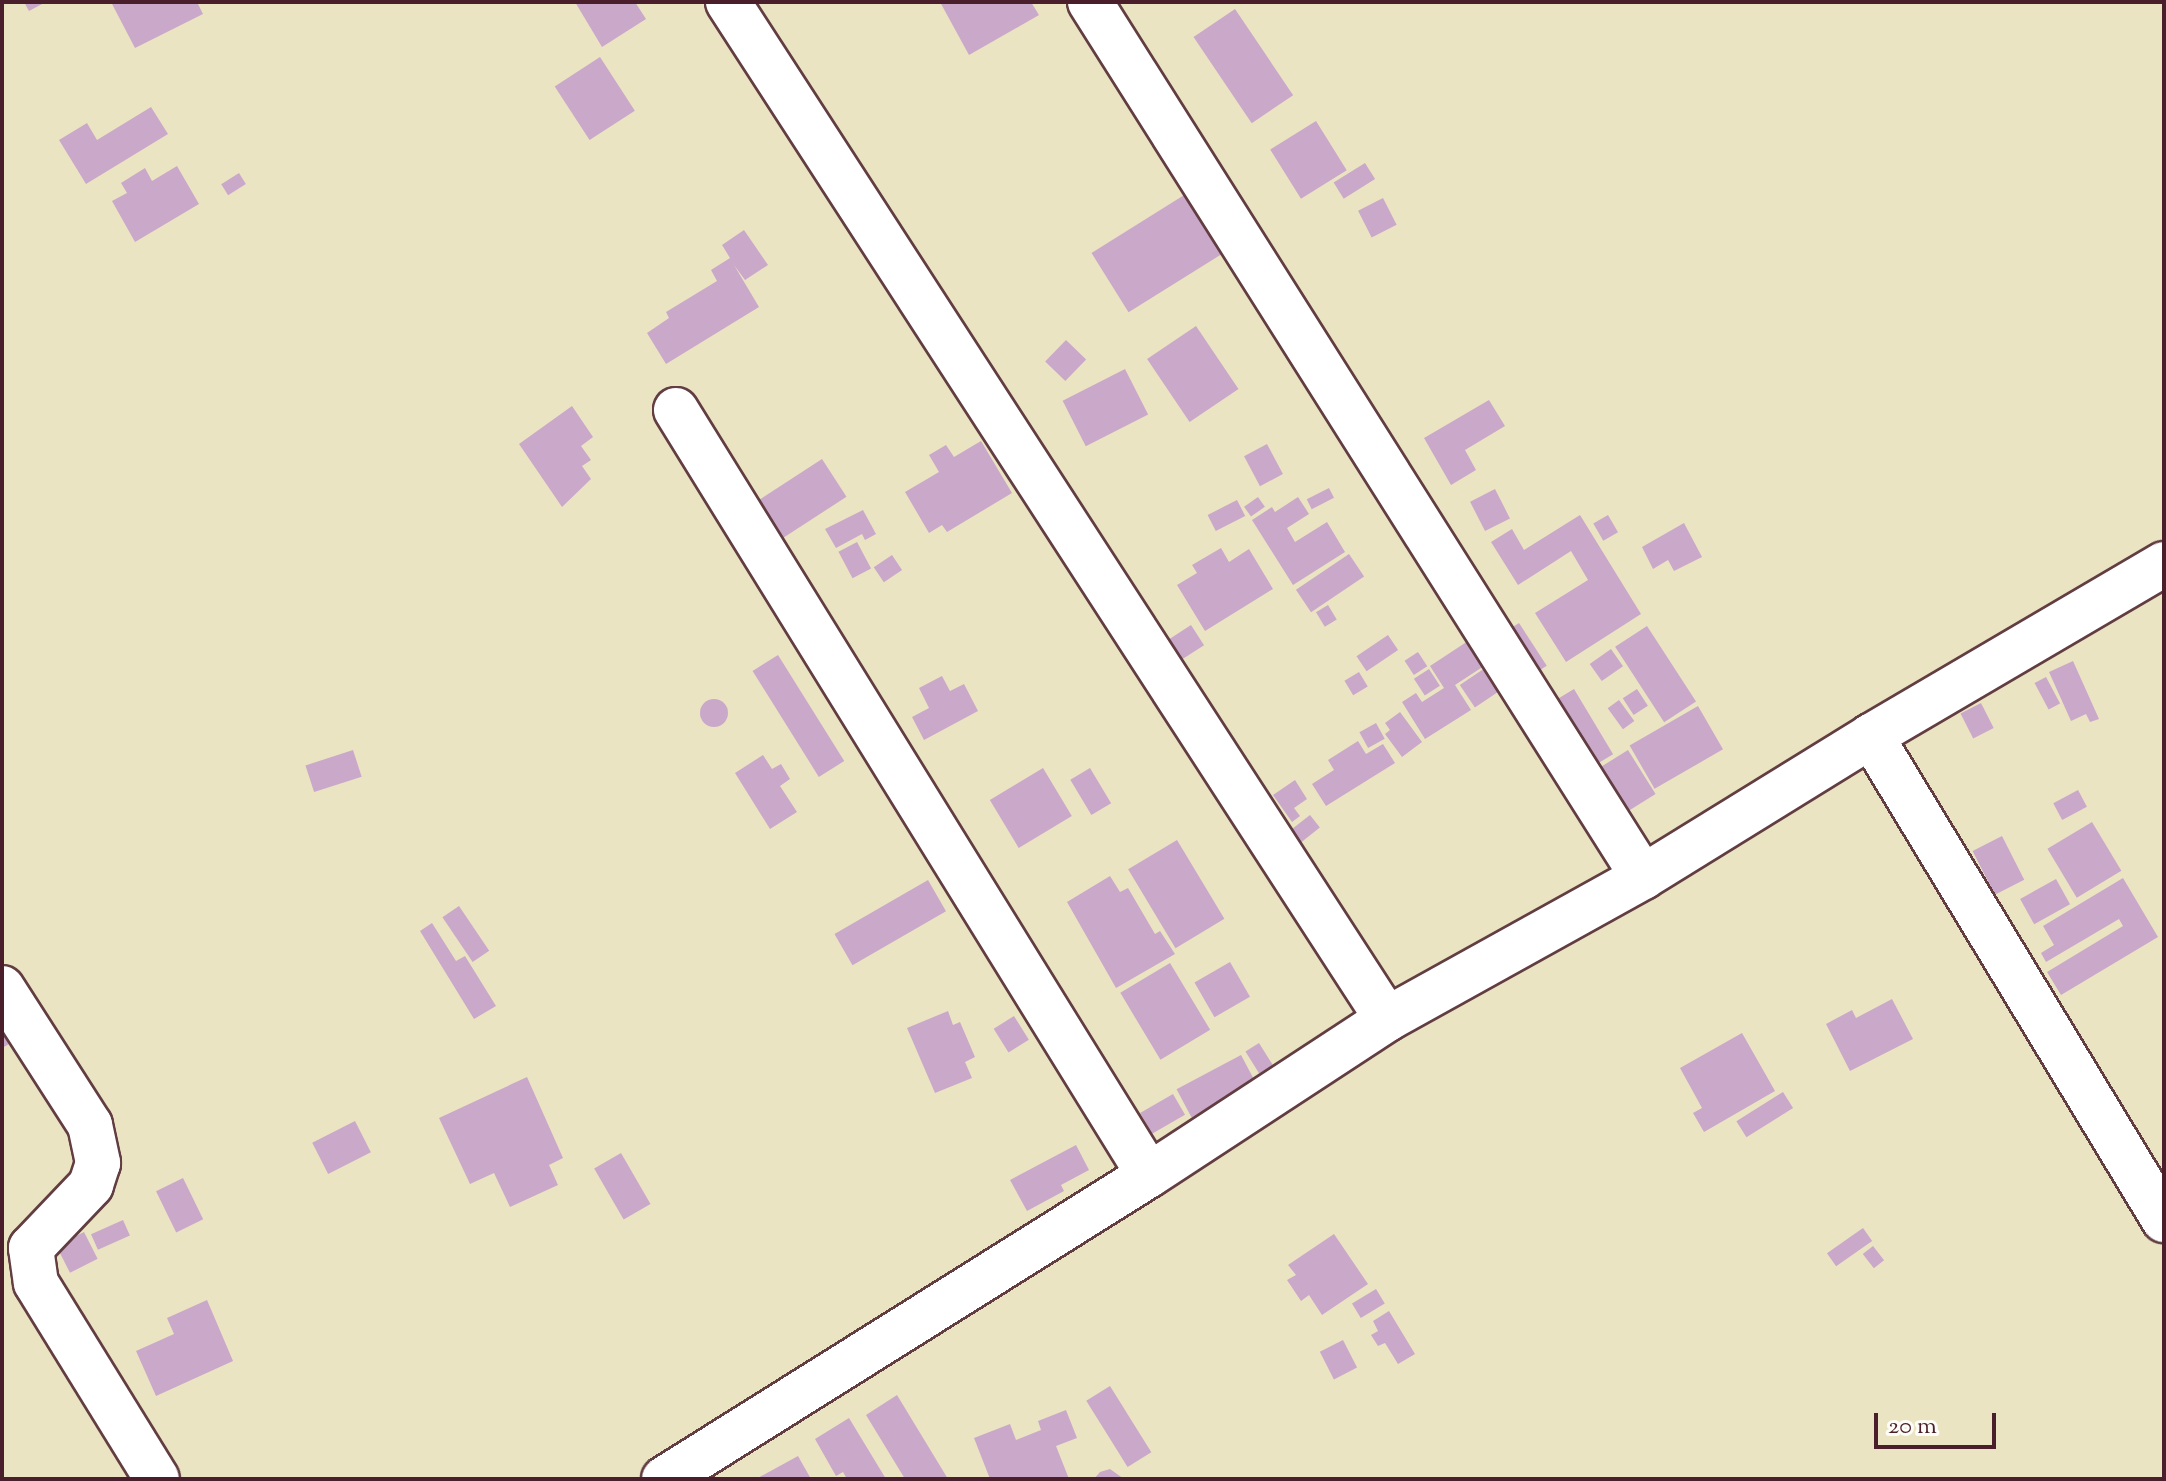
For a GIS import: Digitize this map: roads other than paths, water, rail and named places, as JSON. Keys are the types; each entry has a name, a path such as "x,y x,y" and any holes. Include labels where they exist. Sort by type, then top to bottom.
{"street":[{"path":"728,2 1387,1019"},
{"path":"1090,2 1643,877"},
{"path":"676,410 1149,1175"},
{"path":"664,1479 1149,1175 1387,1019 1643,877 1871,736 2164,564"},
{"path":"1871,736 2164,1220"},
{"path":"2,988 90,1125 98,1163 91,1185 31,1248 36,1283 157,1479"}]}
